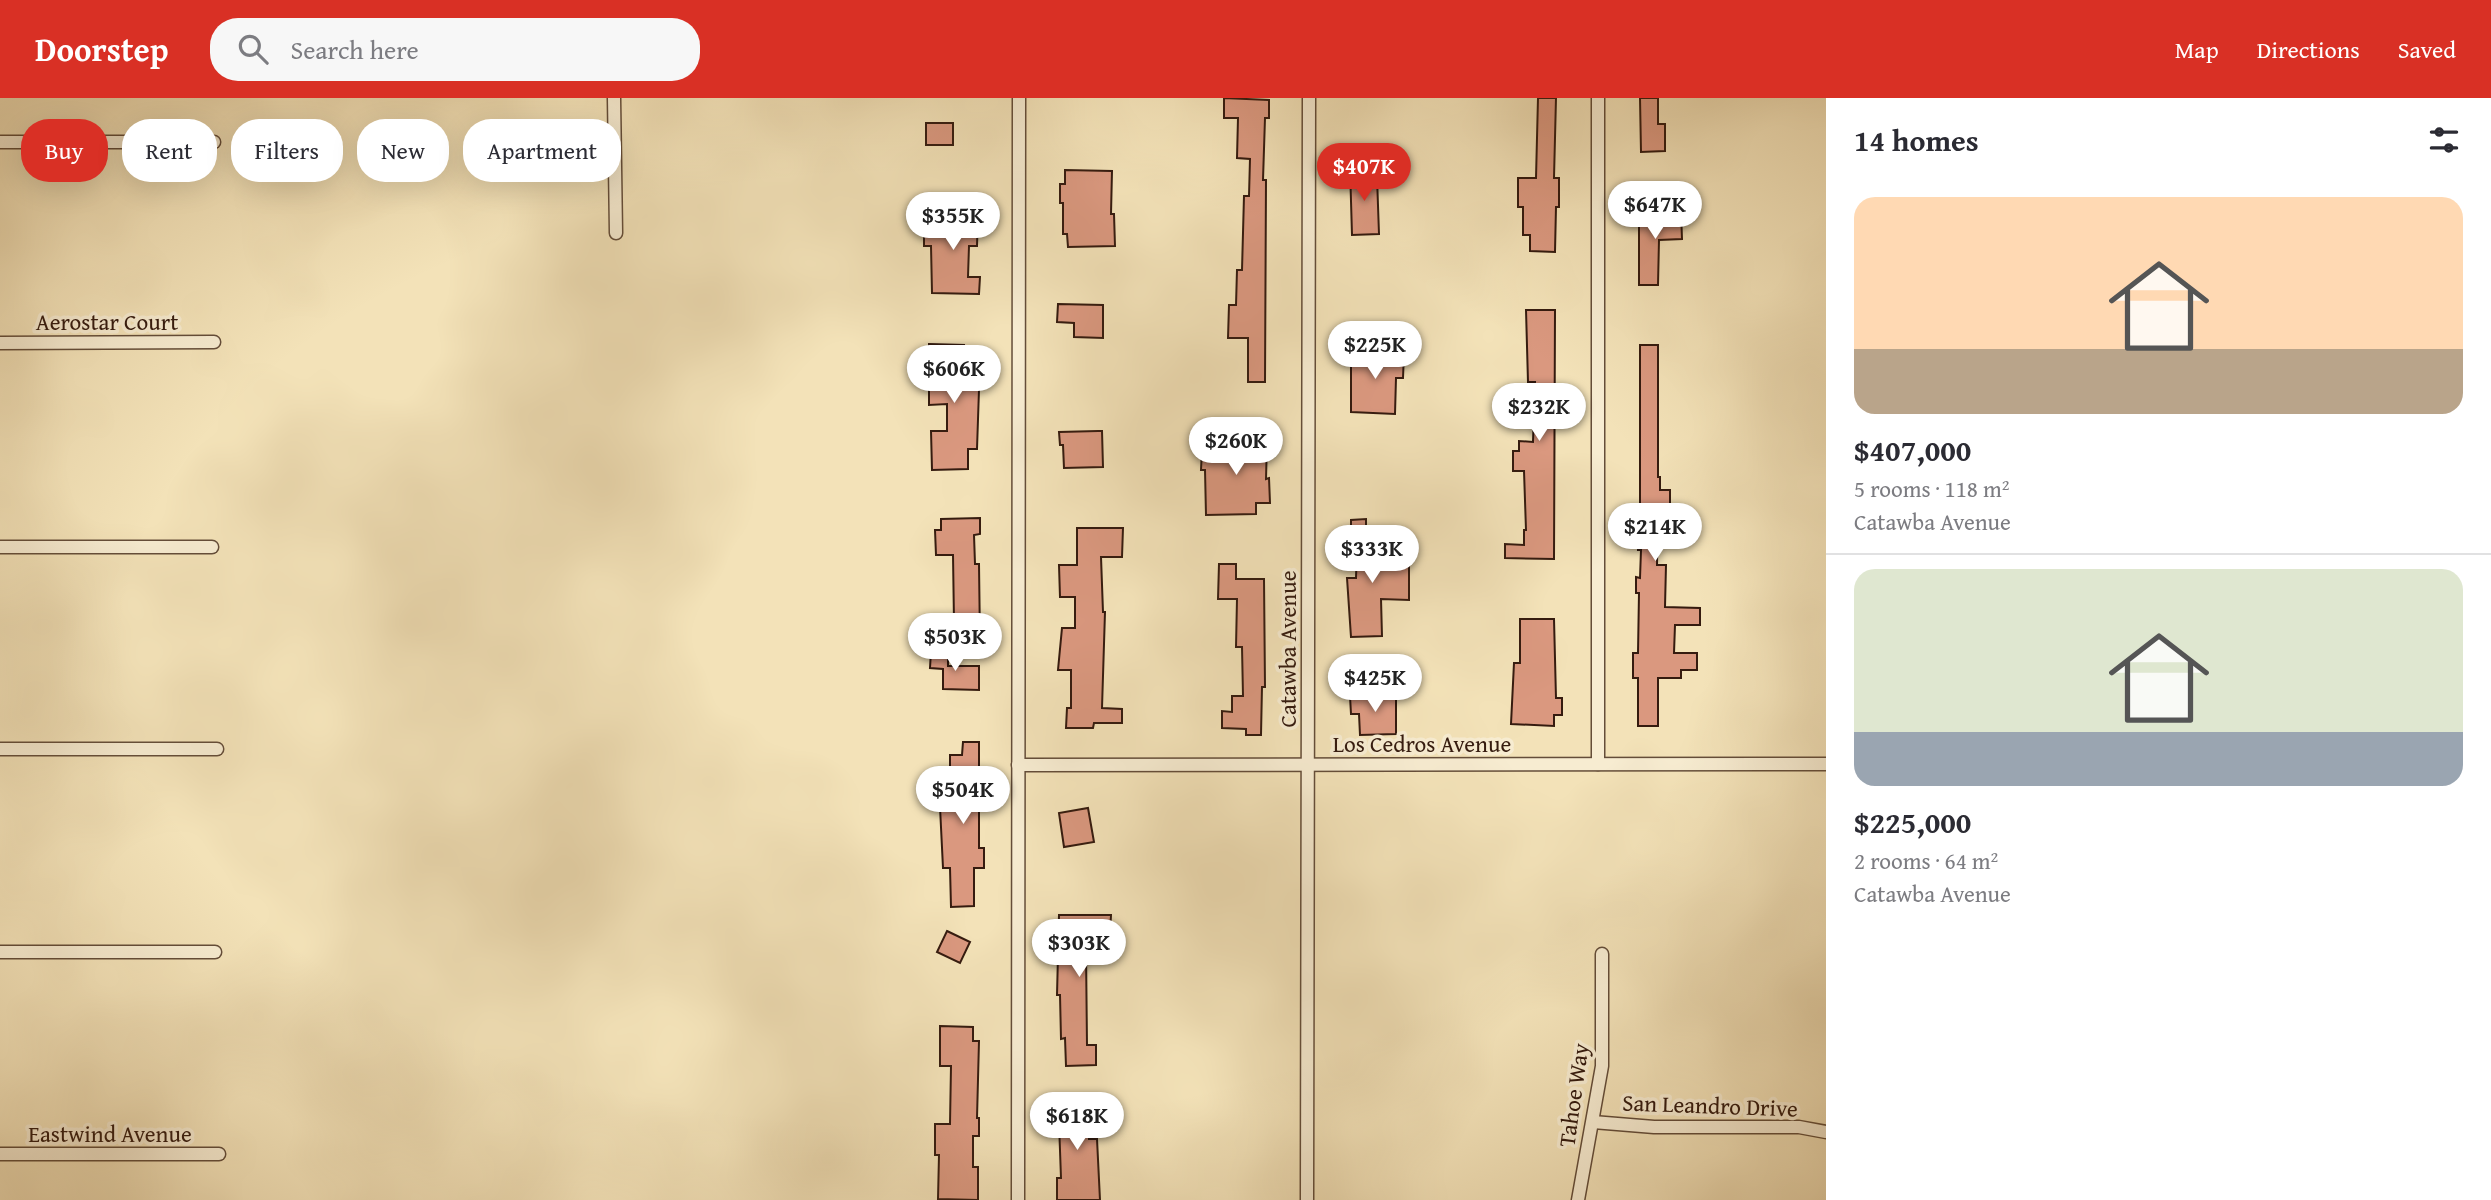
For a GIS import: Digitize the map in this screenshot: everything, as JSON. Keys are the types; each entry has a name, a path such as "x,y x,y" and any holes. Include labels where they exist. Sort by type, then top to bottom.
{"street":[{"path":"614,98 616,233"},
{"path":"1018,1200 1019,98"},
{"name":"Catawba Avenue","path":"1307,1200 1309,98"},
{"path":"1598,98 1598,764"},
{"path":"0,142 122,142"},
{"name":"Aerostar Court","path":"0,343 214,342"},
{"path":"0,547 212,547"},
{"path":"0,748 217,749"},
{"name":"Los Cedros Avenue","path":"1018,765 1826,764"},
{"path":"0,952 215,953"},
{"name":"Tahoe Way","path":"1578,1200 1602,1066 1602,954"},
{"name":"San Leandro Drive","path":"1593,1122 1654,1127 1799,1127 1826,1132"},
{"name":"Eastwind Avenue","path":"0,1154 219,1154"}],"building":[{"path":"1224,98 1269,100 1269,118 1265,118 1263,180 1266,180 1265,382 1248,382 1248,338 1228,338 1229,305 1236,305 1237,270 1242,270 1244,196 1249,196 1250,159 1237,158 1238,118 1224,118"},
{"path":"1538,98 1556,98 1554,178 1559,178 1559,207 1556,207 1555,252 1530,251 1530,235 1523,235 1523,207 1518,207 1518,178 1536,178"},
{"path":"1640,98 1658,98 1658,124 1665,124 1665,151 1641,152"},
{"path":"926,123 953,123 953,145 926,145"},
{"path":"1350,167 1366,167 1366,177 1377,177 1379,234 1352,235"},
{"path":"1065,170 1112,171 1111,214 1114,214 1115,246 1068,247 1067,234 1063,234 1063,203 1060,203 1060,184 1065,184"},
{"path":"934,211 978,211 977,246 969,246 968,277 980,277 979,294 932,293 931,246 924,246 924,232 934,232"},
{"path":"1681,211 1682,239 1659,240 1658,285 1639,285 1639,213"},
{"path":"1058,304 1103,305 1103,338 1074,337 1074,323 1057,322"},
{"path":"1526,310 1555,310 1554,559 1505,558 1505,544 1524,545 1526,530 1524,471 1513,471 1513,451 1519,451 1519,441 1533,442 1535,382 1528,382"},
{"path":"929,344 964,345 963,359 980,360 977,449 968,449 968,469 932,470 931,431 947,431 947,404 929,405"},
{"path":"1640,345 1658,345 1658,477 1660,490 1670,490 1670,504 1658,505 1657,565 1666,565 1665,607 1700,608 1700,625 1675,625 1674,653 1697,653 1697,670 1681,670 1681,678 1658,678 1658,726 1638,726 1638,678 1633,678 1633,653 1638,653 1639,593 1636,593 1636,577 1640,578 1641,550 1638,550"},
{"path":"1351,351 1404,353 1403,378 1396,378 1395,414 1351,412"},
{"path":"1102,431 1103,467 1064,468 1063,445 1060,445 1059,432"},
{"path":"1216,439 1267,441 1266,479 1269,478 1270,503 1256,503 1256,514 1206,515 1205,470 1201,470 1202,449 1215,449"},
{"path":"980,518 980,534 974,535 975,564 979,564 980,641 945,642 945,622 954,622 953,555 936,555 935,530 941,530 941,519"},
{"path":"1366,519 1366,535 1374,535 1374,564 1409,564 1409,600 1381,599 1382,636 1351,637 1347,578 1356,578 1357,546 1351,546 1351,520"},
{"path":"1077,528 1123,528 1122,557 1101,557 1105,612 1102,708 1122,709 1122,723 1094,723 1093,728 1066,728 1067,708 1071,708 1071,670 1058,670 1062,628 1075,628 1075,597 1060,597 1059,565 1077,565"},
{"path":"1219,564 1236,564 1236,579 1264,579 1265,687 1262,687 1261,735 1246,735 1246,729 1222,728 1222,711 1232,712 1232,696 1243,696 1242,647 1236,647 1237,599 1218,599"},
{"path":"1520,619 1554,619 1556,698 1562,698 1562,715 1554,715 1554,726 1511,724 1514,663 1520,663"},
{"path":"931,651 948,651 948,666 979,666 979,690 943,689 943,669 930,668"},
{"path":"1350,696 1396,696 1396,734 1360,735 1359,714 1351,714"},
{"path":"963,742 979,742 979,848 984,848 984,868 974,868 974,906 951,907 950,868 943,868 940,807 950,807 950,755 962,755"},
{"path":"1088,808 1094,842 1064,847 1059,813"},
{"path":"1059,915 1111,915 1110,934 1122,934 1122,946 1101,946 1101,951 1086,951 1087,1045 1096,1045 1096,1065 1066,1066 1065,1038 1061,1039 1060,995 1057,995"},
{"path":"947,931 970,942 960,963 937,952"},
{"path":"940,1026 973,1027 973,1041 979,1041 979,1136 973,1136 973,1167 978,1167 978,1200 938,1199 939,1155 935,1155 935,1124 950,1124 951,1066 940,1066"},
{"path":"1058,1095 1088,1095 1089,1139 1097,1139 1100,1200 1057,1200 1057,1178 1061,1178"}]}
